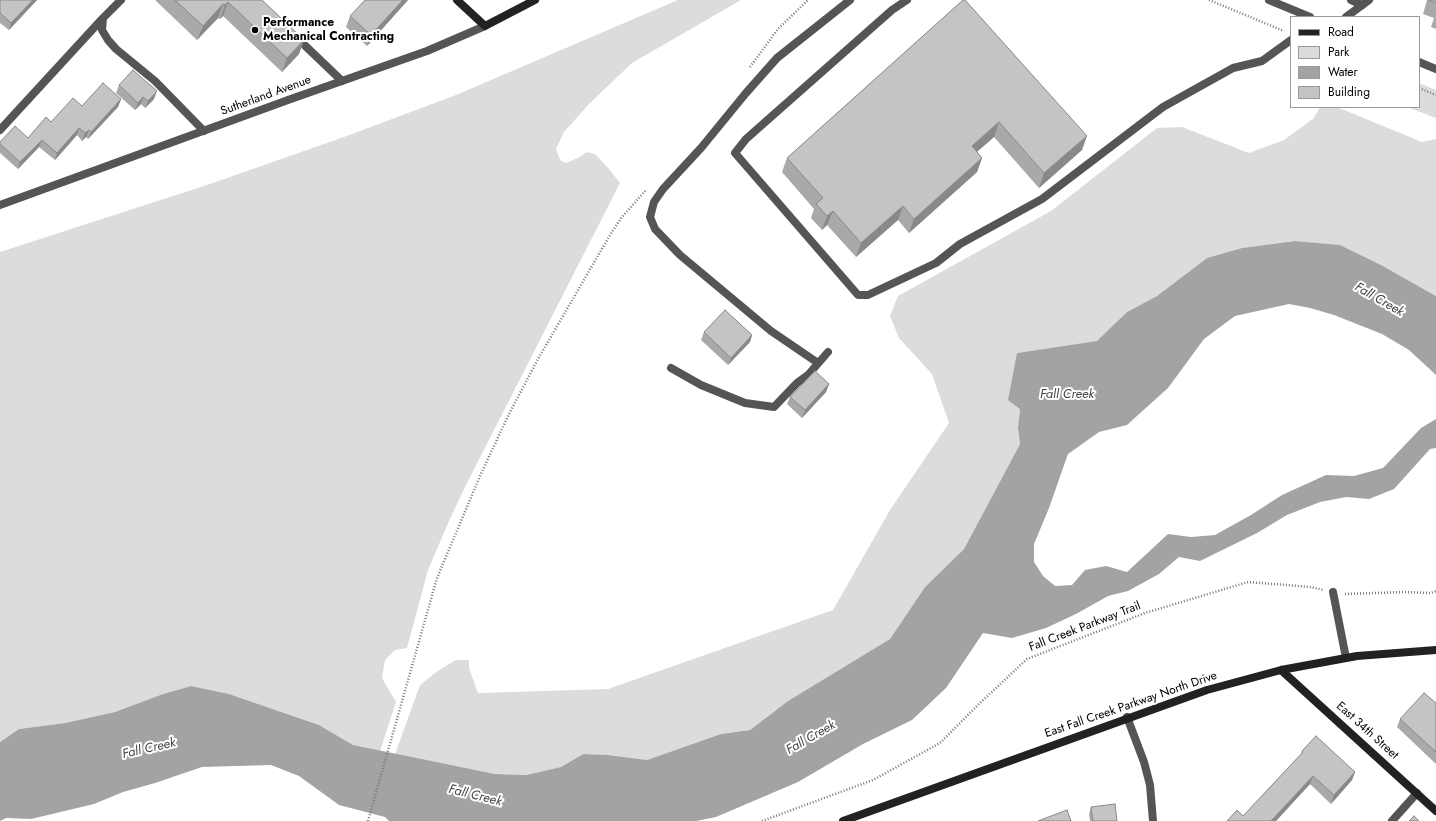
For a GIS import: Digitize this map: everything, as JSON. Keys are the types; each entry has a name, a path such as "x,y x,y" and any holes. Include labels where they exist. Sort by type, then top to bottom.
{"main road":[{"path":"457,0 485,26"},
{"name":"Sutherland Avenue","path":"485,26 535,0"},
{"name":"East Fall Creek Parkway North Drive","path":"843,821 1207,690 1281,670 1357,656 1436,650"},
{"name":"East 34th Street","path":"1281,670 1436,811"}],"street":[{"path":"0,130 121,0"},
{"path":"818,363 771,331 680,255 655,229 650,217 654,202 662,189 701,148 777,58 850,0"},
{"path":"907,0 892,10 752,134 735,152 858,295 868,295 936,263 960,244 1042,199 1163,107 1233,68 1262,61 1290,41"},
{"path":"1269,0 1308,16"},
{"path":"1351,0 1362,5"},
{"path":"1347,16 1369,0"},
{"path":"103,18 102,30 116,49 154,81 204,131"},
{"name":"Sutherland Avenue","path":"0,205 427,51 485,26"},
{"path":"288,30 342,81"},
{"path":"1420,62 1436,69"},
{"path":"671,368 702,385 745,402 774,407 797,383 808,375 828,352"},
{"path":"1333,592 1346,658"},
{"path":"1127,718 1144,762 1150,786 1153,821"},
{"path":"1392,821 1417,793"}],"path":[{"path":"1209,0 1290,34"},
{"path":"1420,88 1436,95"},
{"path":"368,821 437,578 449,547 508,416 538,359 578,290"},
{"name":"Fall Creek Parkway Trail","path":"762,821 873,780 940,743 1027,659 1144,613 1248,582 1311,587 1344,594 1404,592 1431,593 1436,591"}],"green space":[{"path":"678,0 741,0 632,63 590,103 564,132 556,149 560,160 566,163 587,152 595,154 620,183 449,521 428,570 407,648 395,650 385,660 382,678 396,702 380,751 353,745 319,725 229,694 191,686 163,694 115,712 65,723 19,729 0,742 0,252 207,185 344,137 456,95"},
{"path":"1420,83 1436,90 1436,118 1410,108 1420,108"},
{"path":"1319,108 1339,108 1422,142 1436,139 1436,296 1381,265 1340,245 1295,241 1242,248 1207,258 1157,296 1127,312 1098,341 1017,353 1020,409 1018,428 1020,444 964,549 925,587 890,639 788,701 750,730 721,734 647,760 608,755 583,754 561,767 526,775 495,774 395,754 420,685 439,670 456,660 469,660 469,668 478,693 608,689 833,610 890,510 949,423 932,374 899,338 890,316 898,296 1051,211 1157,128 1182,127 1249,153 1284,140 1314,118"}],"water":[{"name":"Fall Creek","path":"1295,241 1340,245 1381,265 1436,296 1436,375 1409,350 1382,334 1334,315 1289,304 1235,316 1204,339 1168,388 1127,425 1099,432 1068,454 1049,508 1034,544 1034,562 1043,576 1055,586 1072,585 1085,570 1106,566 1127,572 1168,534 1191,537 1215,535 1251,515 1282,495 1326,475 1354,476 1383,468 1421,428 1436,419 1436,448 1430,449 1394,489 1369,499 1346,497 1320,502 1287,515 1257,533 1200,561 1179,557 1159,574 1128,591 1108,596 1076,614 1046,628 1012,638 983,633 946,688 912,720 863,744 798,782 716,817 696,821 389,821 385,817 339,805 299,776 271,765 202,767 123,792 94,804 31,819 6,818 0,821 0,742 19,729 65,723 115,712 163,694 191,686 229,694 319,725 353,745 495,774 526,775 561,767 583,754 608,755 647,760 721,734 750,730 788,701 890,639 925,587 964,549 1020,444 1018,428 1020,409 1008,400 1017,353 1097,341 1127,312 1157,296 1207,258 1242,248"}],"building":[{"path":"0,0 33,0 11,23 0,13"},
{"path":"175,0 262,0 304,40 287,58 228,2 225,5 223,4 203,26"},
{"path":"365,0 403,0 371,35 350,16"},
{"path":"963,0 965,0 1087,136 1044,173 999,122 972,146 982,158 914,219 903,206 861,243 833,211 827,216 816,204 823,198 787,158"},
{"path":"1429,0 1436,0 1436,3"},
{"path":"133,70 157,91 148,101 143,97 138,103 119,85"},
{"path":"103,83 121,99 91,132 89,130 85,133 79,128 57,153 42,140 20,162 0,144 0,142 15,126 28,138 46,117 51,122 73,98 82,106"},
{"path":"725,310 752,335 731,358 704,332"},
{"path":"815,371 829,384 805,410 790,397"},
{"path":"1424,693 1436,703 1436,752 1400,719"},
{"path":"1316,736 1355,772 1334,795 1313,776 1271,821 1227,821 1237,810 1243,816"},
{"path":"1115,804 1117,821 1093,821 1091,807"},
{"path":"1067,810 1071,821 1038,821"},
{"path":"1414,816 1419,821 1409,821"}],"place":[{"name":"Performance Mechanical Contracting","path":"255,30"}]}
